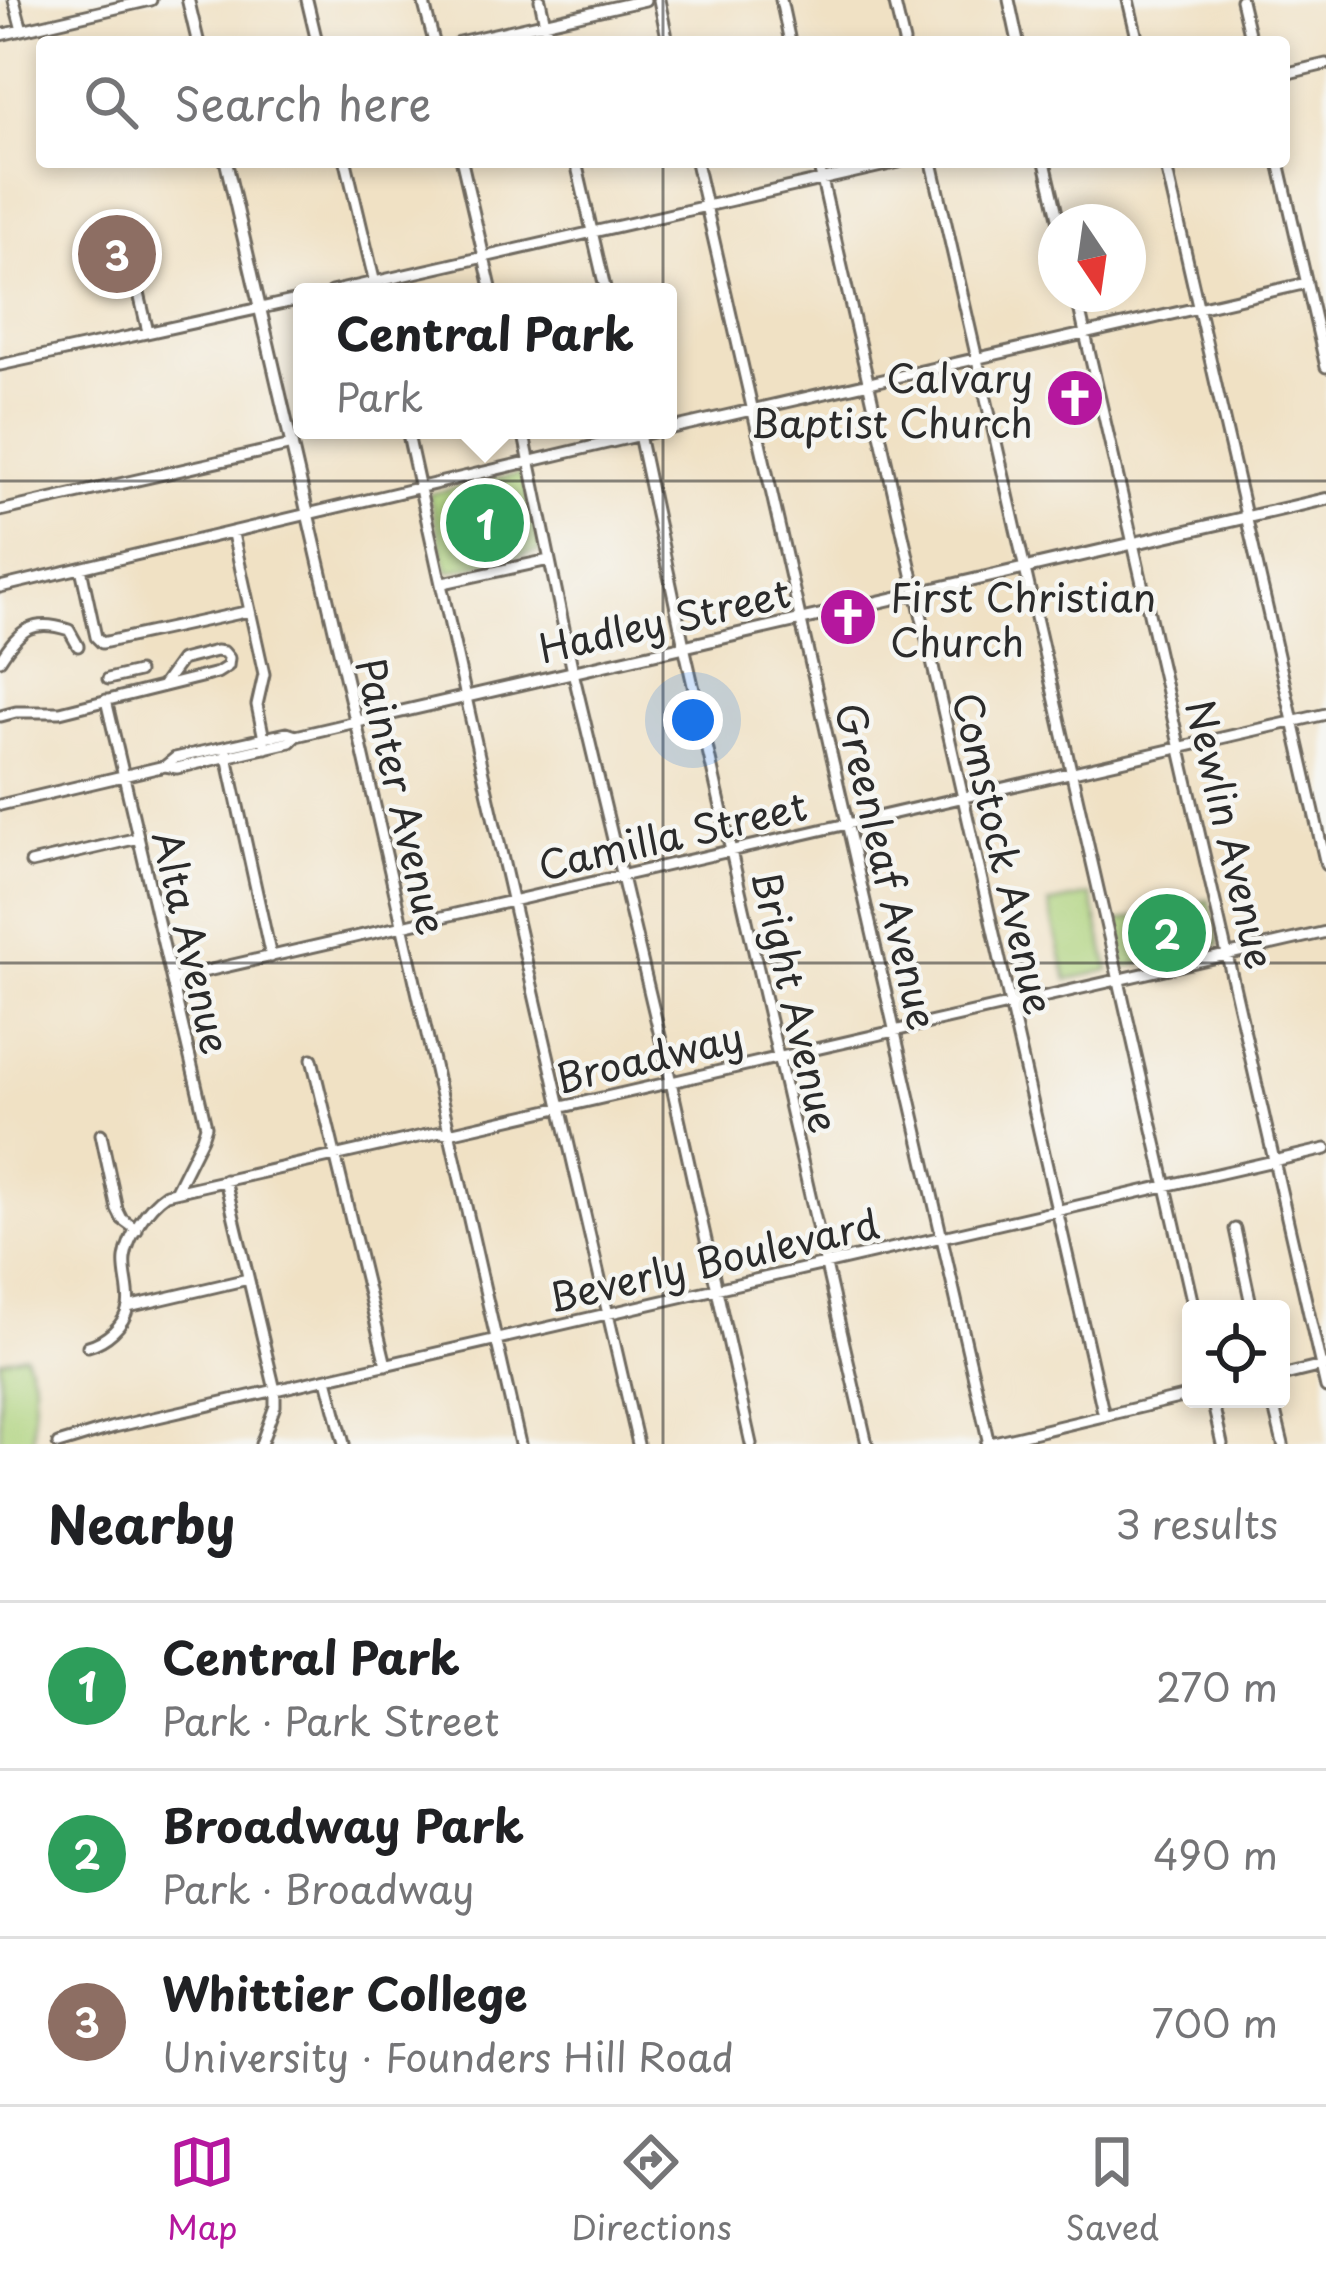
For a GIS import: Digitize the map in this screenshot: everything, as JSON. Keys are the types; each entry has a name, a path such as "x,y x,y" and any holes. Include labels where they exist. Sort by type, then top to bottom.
{"main road":[{"path":"188,0 197,36"},
{"name":"Painter Avenue","path":"227,168 356,722"},
{"name":"Hadley Street","path":"356,722 1326,500"}],"street":[{"path":"14,0 22,31"},
{"path":"0,35 151,0"},
{"path":"307,0 316,36"},
{"path":"423,0 432,36"},
{"path":"539,0 548,36"},
{"path":"486,36 645,0"},
{"path":"659,0 667,36"},
{"path":"781,0 789,36"},
{"path":"894,0 903,36"},
{"path":"1009,0 1017,36"},
{"path":"1128,0 1137,36"},
{"path":"1241,0 1250,36"},
{"path":"1290,73 1326,64"},
{"path":"347,168 375,283"},
{"path":"463,168 490,283"},
{"path":"577,168 603,283"},
{"name":"Greenleaf Avenue","path":"697,168 988,1444"},
{"name":"Comstock Avenue","path":"819,168 1104,1416"},
{"path":"390,283 484,257 873,168"},
{"path":"933,168 1192,1300"},
{"path":"1046,168 1055,204"},
{"path":"1166,168 1293,722 1322,825 1326,865"},
{"path":"1280,168 1326,367"},
{"path":"131,259 148,332"},
{"path":"677,426 1307,283"},
{"path":"0,365 293,301"},
{"name":"Newlin Avenue","path":"1080,312 1326,1388"},
{"path":"409,439 638,1444"},
{"path":"525,439 573,672 751,1444"},
{"path":"0,587 616,439"},
{"name":"Bright Avenue","path":"640,439 867,1444"},
{"path":"0,511 292,445"},
{"path":"233,534 264,674 257,705 265,743"},
{"path":"442,583 548,560"},
{"path":"81,568 96,637 102,644 250,611"},
{"path":"0,660 35,624 69,630 78,646"},
{"path":"0,715 60,712 217,673 228,666 229,658 216,651 181,660 163,685"},
{"path":"109,679 139,672"},
{"path":"122,676 127,694"},
{"name":"Alta Avenue","path":"106,700 206,1126 175,1192"},
{"name":"Camilla Street","path":"172,979 1326,714"},
{"name":"Hadley Street","path":"1,801 165,766 177,768 287,733 296,736 356,722"},
{"name":"Painter Avenue","path":"356,722 520,1444"},
{"path":"226,752 271,956"},
{"path":"31,863 138,838"},
{"name":"Broadway","path":"175,1192 1326,932"},
{"path":"313,1059 386,1365"},
{"path":"101,1134 118,1209 122,1219 137,1230"},
{"name":"Beverly Boulevard","path":"58,1444 113,1427 1326,1149"},
{"path":"225,1180 275,1390 275,1406 261,1444"},
{"path":"88,1346 108,1337 128,1307 125,1260 137,1230 152,1203 175,1192"},
{"path":"1234,1229 1250,1300"},
{"path":"128,1307 248,1280"},
{"path":"1290,1374 1323,1366"},
{"path":"327,1378 344,1444"},
{"path":"988,1444 1182,1397"},
{"path":"1214,1408 1222,1444"},
{"path":"1274,1408 1283,1444"}],"green space":[{"path":"523,473 541,551 448,572 429,494"},
{"path":"1091,895 1109,970 1067,980 1049,904"},
{"path":"1209,900 1219,945 1125,967 1115,922"},
{"path":"25,1354 34,1381 33,1444 0,1444 0,1360"}],"place":[{"name":"Whittier College","path":"117,254"},
{"name":"Calvary Baptist Church","path":"1075,398"},
{"name":"Central Park","path":"485,523"},
{"name":"First Christian Church","path":"848,617"},
{"name":"Broadway Park","path":"1167,933"}]}
